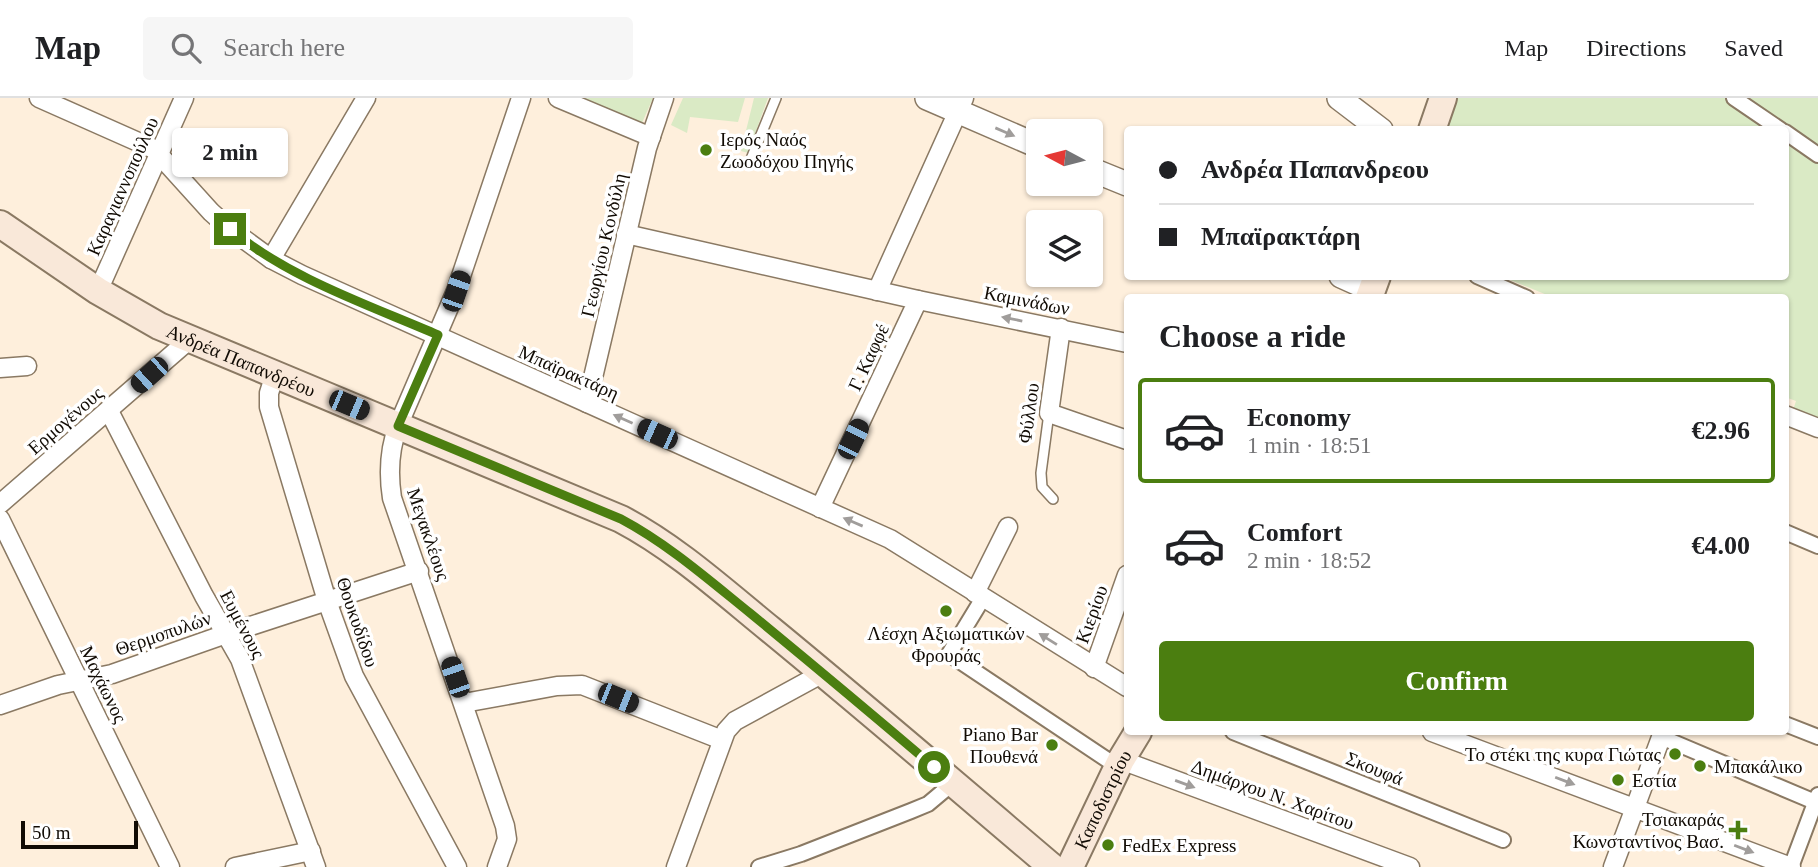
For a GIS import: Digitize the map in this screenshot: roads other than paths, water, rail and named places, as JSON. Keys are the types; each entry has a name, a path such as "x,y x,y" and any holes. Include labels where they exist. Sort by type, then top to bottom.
{"main road":[{"path":"1433,126 1443,98"},
{"name":"Ανδρέα Παπανδρέου","path":"0,224 98,291 134,313 189,340 642,530 684,560 823,673 1052,867"},
{"name":"Καποδιστρίου","path":"1070,867 1136,735"}],"street":[{"name":"Μπαϊρακτάρη","path":"39,98 150,147 211,212 244,241 271,259 890,539 1124,685"},
{"name":"Καραγιαννοπούλου","path":"98,291 184,98"},
{"path":"271,259 366,98"},
{"name":"Μεγακλέους","path":"497,867 506,842 506,829 391,490 390,456 398,426 456,291 521,98"},
{"path":"558,98 651,136"},
{"name":"Γεωργίου Κονδύλη","path":"587,403 626,234 651,136 664,98"},
{"path":"927,98 961,105 1026,140"},
{"path":"1339,98 1376,126"},
{"path":"1734,98 1775,126"},
{"path":"877,291 961,105"},
{"path":"1789,135 1818,155"},
{"path":"1103,174 1124,183"},
{"path":"626,234 918,300"},
{"path":"1352,280 1373,288"},
{"path":"1486,280 1518,294"},
{"name":"Καμινάδων","path":"918,300 1124,342"},
{"name":"Γ. Καφφέ","path":"820,508 918,300"},
{"name":"Φύλλου","path":"1049,413 1060,328"},
{"name":"Ερμογένους","path":"0,504 189,340"},
{"path":"0,368 27,366"},
{"name":"Θουκυδίδου","path":"275,374 269,393 269,407 327,601 360,690 457,867"},
{"name":"Ευμένους","path":"108,411 242,666 314,859"},
{"path":"1049,413 1124,438"},
{"path":"1789,417 1818,428"},
{"name":"Μαχάωνος","path":"0,519 170,867"},
{"path":"979,595 1008,527"},
{"path":"1789,534 1818,546"},
{"name":"Θερμοπυλών","path":"0,705 58,685 112,674 419,571"},
{"name":"Κιερίου","path":"1094,668 1124,583"},
{"name":"Δημάρχου Ν. Χαρίτου","path":"979,595 949,654 1120,764 1410,867"},
{"path":"676,867 726,731 735,720 823,673"},
{"path":"464,703 557,686 582,685 722,740"},
{"path":"1789,726 1818,737"},
{"name":"Σκουφά","path":"1240,735 1503,840"},
{"path":"1440,735 1791,867 1817,797 1664,735"},
{"path":"1613,867 1662,735"},
{"path":"759,867 801,855 928,804 953,783"},
{"path":"235,867 314,859"}],"lane":[{"path":"751,159 776,98"},
{"name":"Φύλλου","path":"1049,413 1041,473 1042,487 1053,499"}],"place":[{"name":"Ιερός Ναός Ζωοδόχου Πηγής","path":"706,150"},
{"name":"Λέσχη Αξιωματικών Φρουράς","path":"946,611"},
{"name":"Piano Bar Πουθενά","path":"1052,745"},
{"name":"Το στέκι της κυρα Γιώτας","path":"1675,754"},
{"name":"Μπακάλικο","path":"1700,766"},
{"name":"Εστία","path":"1618,780"},
{"name":"Τσιακαράς Κωνσταντίνος Βασ.","path":"1738,830"},
{"name":"FedEx Express","path":"1108,845"}]}
